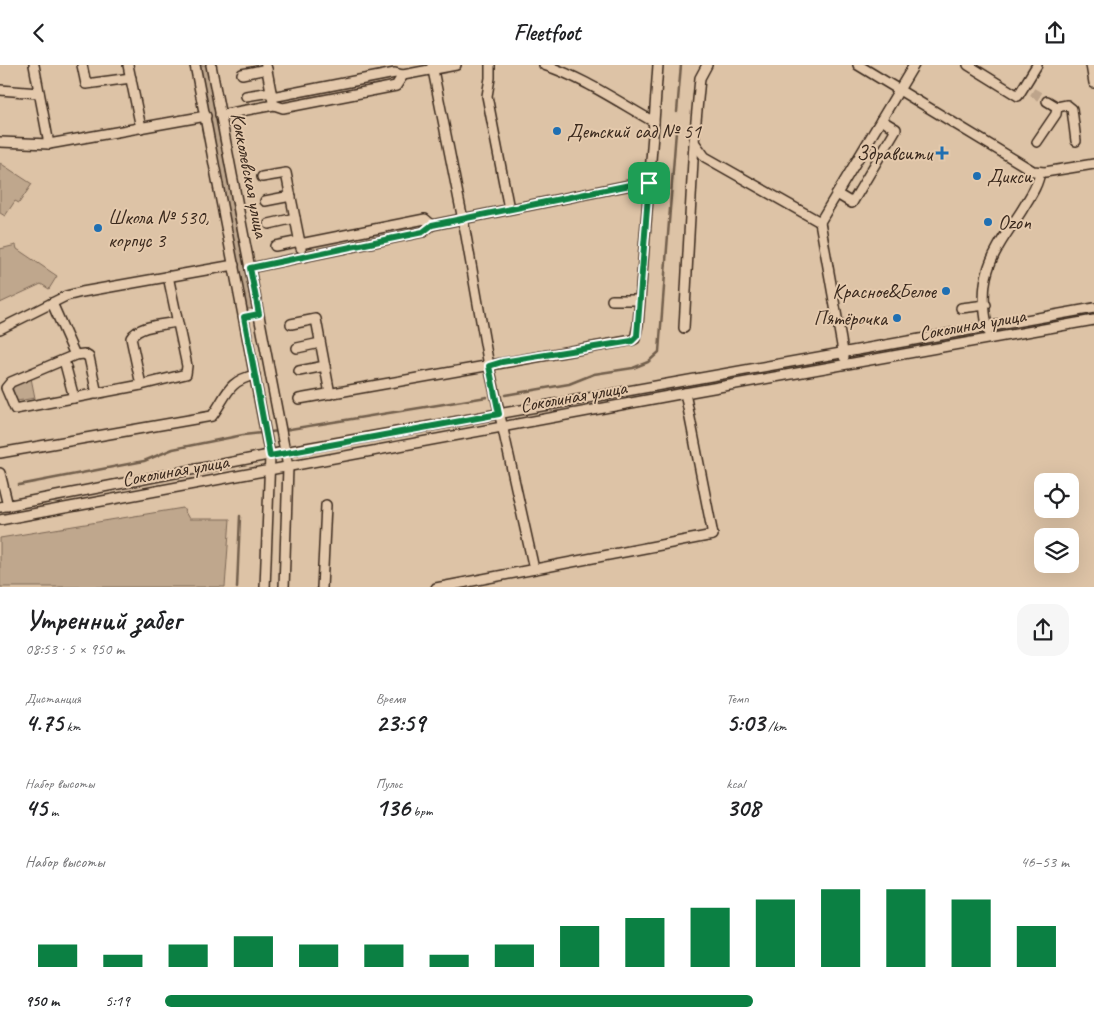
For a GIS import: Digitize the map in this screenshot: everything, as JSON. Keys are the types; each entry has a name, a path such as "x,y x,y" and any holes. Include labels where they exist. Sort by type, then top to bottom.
{"street":[{"path":"34,65 49,144"},
{"path":"82,65 86,84 131,78"},
{"path":"128,65 141,129"},
{"name":"Кокколевская улица","path":"195,65 270,456 266,587"},
{"name":"Кокколевская улица","path":"211,65 288,467 284,587"},
{"path":"220,115 272,98 395,73 403,75 432,67 456,65"},
{"path":"490,65 487,96 509,209"},
{"path":"544,65 589,84 654,122"},
{"path":"299,399 489,366 502,362 632,341 637,336 658,65"},
{"path":"684,328 700,65"},
{"path":"700,78 707,65"},
{"path":"858,65 1034,171 1040,172 1094,164"},
{"path":"845,365 820,222 914,65"},
{"path":"968,65 1018,96 1028,89 1037,65"},
{"path":"1091,65 1094,83"},
{"path":"242,74 266,67 272,98 283,108 396,86 403,75"},
{"path":"432,67 501,427 534,569"},
{"path":"0,90 39,93"},
{"path":"246,96 272,98"},
{"path":"1047,101 1058,107 1067,105 1072,109 1076,141"},
{"path":"1038,142 1056,114 1058,107"},
{"path":"0,142 49,144 206,116"},
{"path":"837,194 852,203 896,129 881,120"},
{"path":"694,142 705,157 820,222"},
{"path":"990,339 985,282 988,270 1000,246 1034,191 1040,172"},
{"path":"262,177 286,173 302,256"},
{"path":"250,268 423,232 432,225 635,184 649,183"},
{"path":"265,201 291,195"},
{"path":"269,224 295,219"},
{"path":"275,246 425,219 432,225"},
{"path":"0,329 52,303 82,291 234,265"},
{"path":"97,394 89,357 84,354 75,355 11,382 6,388 15,409 97,394 141,385 186,374 187,365 168,276"},
{"path":"612,300 640,300"},
{"path":"52,303 75,355"},
{"path":"962,308 986,305"},
{"name":"Соколиная улица","path":"4,506 284,452 1094,308"},
{"path":"244,317 259,314"},
{"path":"291,324 316,319 330,394"},
{"name":"Соколиная улица","path":"0,520 685,393 1094,320"},
{"path":"141,385 131,338 140,329 177,322"},
{"path":"297,348 320,343"},
{"path":"64,360 74,398"},
{"path":"299,371 325,366"},
{"path":"0,453 212,416 238,380 255,375"},
{"path":"436,587 713,535 685,393"},
{"path":"0,473 4,506"},
{"path":"322,587 326,505"}],"shaded area":[{"path":"199,65 206,65 252,309 247,309"},
{"path":"0,163 32,184 19,203 15,201 5,216 0,213"},
{"path":"16,245 17,249 57,276 49,289 41,284 0,303 0,249"},
{"path":"31,378 35,398 17,401 12,387"},
{"path":"183,508 189,519 230,519 225,587 0,587 0,538"}],"waterway":[{"path":"677,112 681,65"},
{"path":"505,395 569,384 594,374 633,368 648,362 659,352 676,131"},
{"path":"284,430 487,397"},
{"path":"19,485 144,461 173,449 243,435 279,431"},
{"path":"237,587 240,516"}],"tunnel":[{"path":"1032,92 1047,101"}],"place":[{"name":"Детский сад № 51","path":"557,131"},
{"name":"Здравсити","path":"942,153"},
{"name":"Дикси","path":"977,176"},
{"name":"Ozon","path":"988,222"},
{"name":"Школа № 530, корпус 3","path":"98,228"},
{"name":"Красное&Белое","path":"946,291"},
{"name":"Пятёрочка","path":"897,318"}],"route":[{"path":"649,183 637,336 635,339 502,362 489,366 499,414 270,456 244,317 259,314 250,268 423,232 432,225 635,184 649,183"}]}
